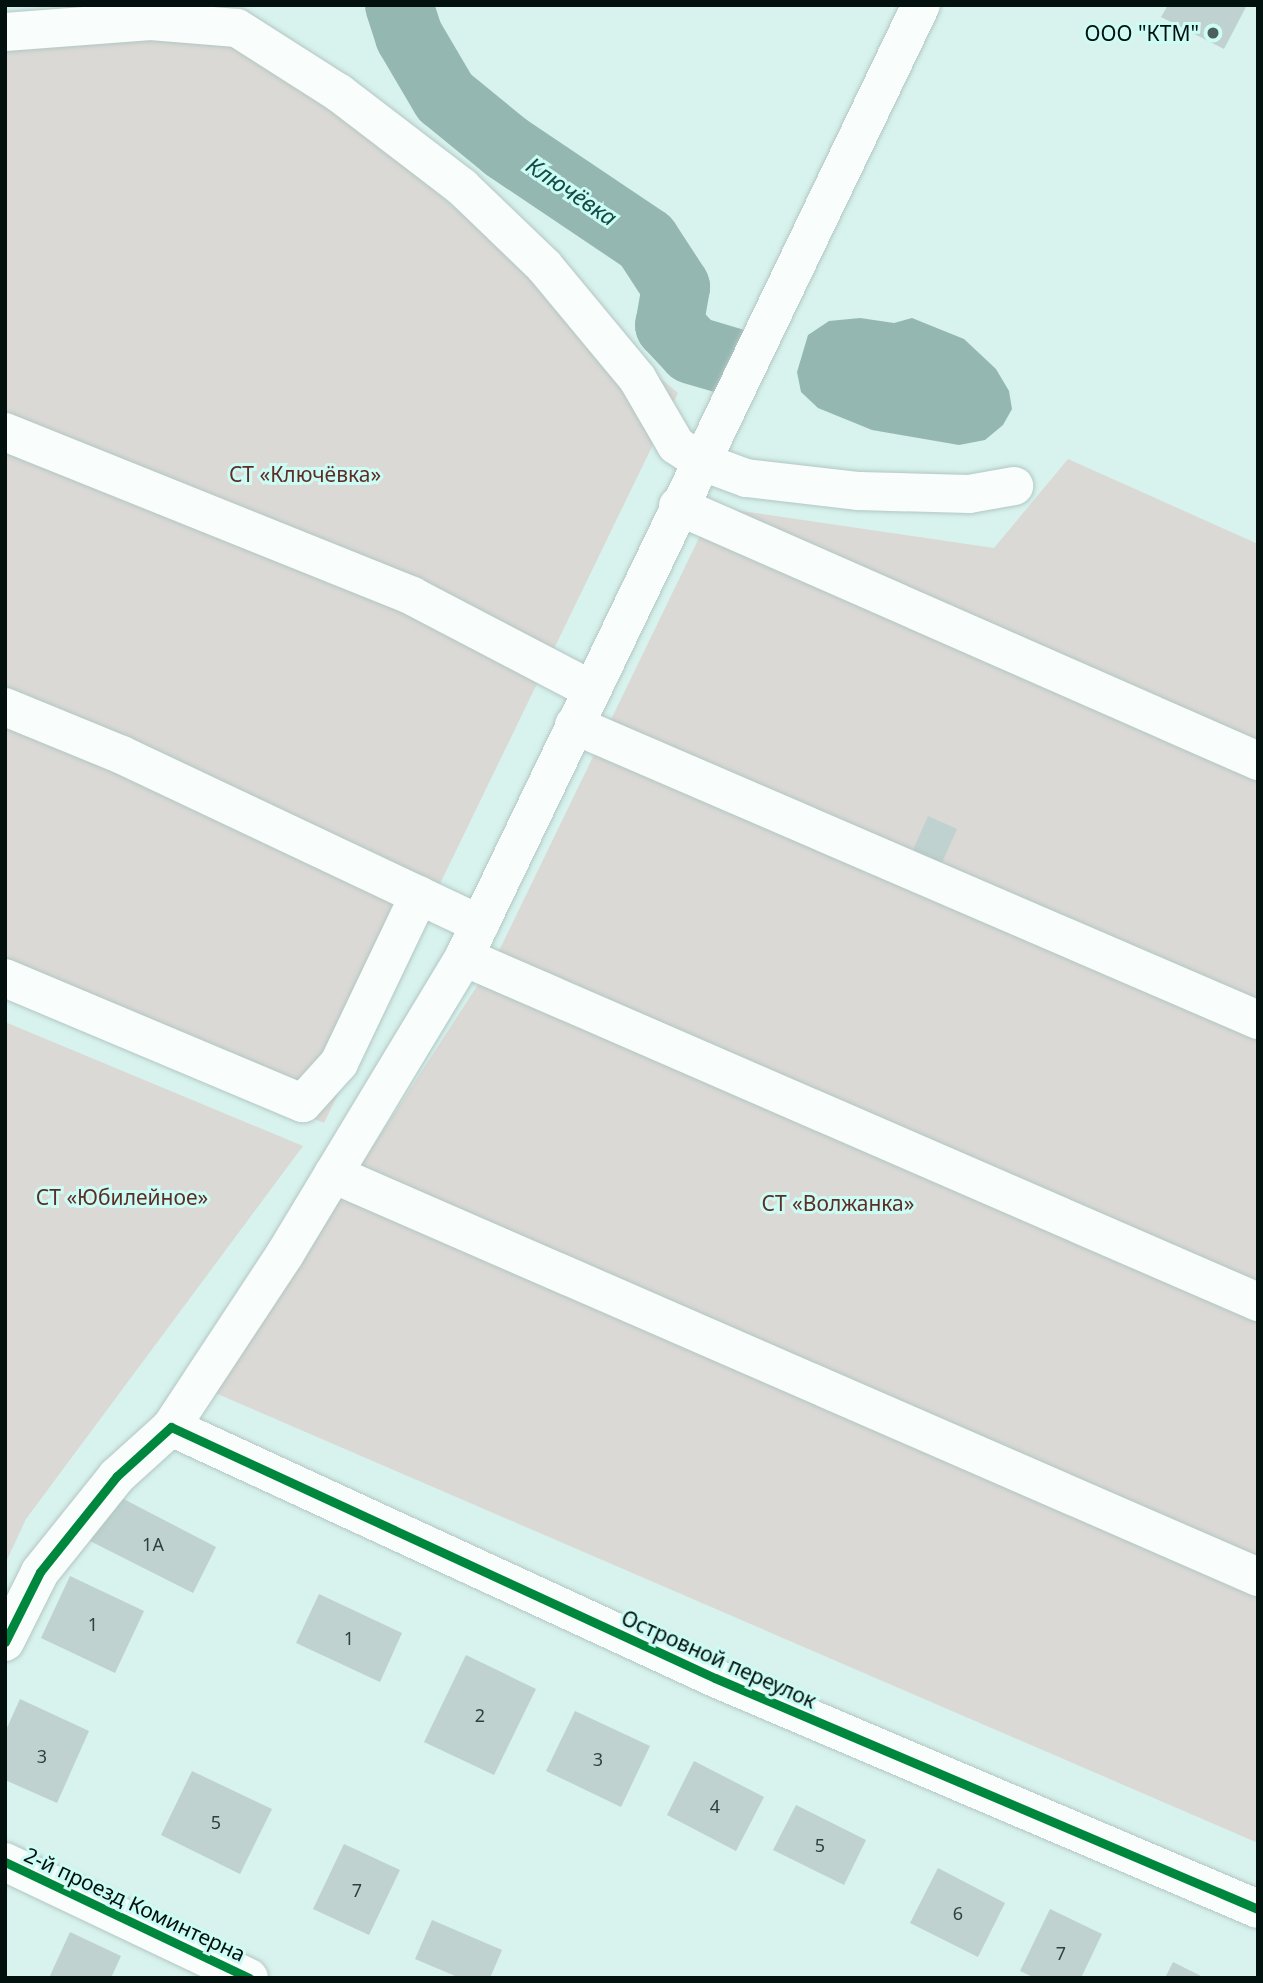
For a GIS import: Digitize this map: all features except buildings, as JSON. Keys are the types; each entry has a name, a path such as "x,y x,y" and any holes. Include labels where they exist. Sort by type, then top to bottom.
{"street":[{"path":"5,1642 40,1572 117,1476 172,1427 333,1174 472,941 590,689 921,5"},
{"path":"5,32 151,21 237,28 339,93 462,187 544,266 637,378 676,445 700,461 746,478 859,491 969,494 1014,486"},
{"path":"5,432 412,596 590,689"},
{"path":"678,506 1258,761"},
{"path":"5,707 122,755 419,895 472,941 1258,1302"},
{"path":"573,725 1258,1020"},
{"path":"5,978 303,1103 339,1063 419,895"},
{"path":"333,1174 1258,1577"},
{"name":"Островной переулок","path":"172,1427 715,1678 1258,1909"},
{"name":"2-й проезд Коминтерна","path":"5,1863 249,1978"}],"green space":[{"name":"СТ «Ключёвка»","path":"211,5 678,393 324,1123 5,991 5,16"},
{"name":"СТ «Волжанка»","path":"1068,459 1258,544 1258,1843 213,1392 496,957 714,507 994,548"},
{"name":"СТ «Юбилейное»","path":"5,1022 303,1146 26,1519 5,1564"}],"water":[{"path":"860,318 894,323 912,318 964,339 996,369 1009,391 1012,409 1003,425 985,440 959,445 872,430 818,408 801,392 797,372 808,335 829,321"}],"waterway":[{"name":"Ключёвка","path":"399,5 409,36 445,97 506,147 646,241 676,287 669,325 692,350 733,362"}],"cycle path":[{"path":"5,1642 40,1572 117,1476 171,1427 715,1678 1258,1909"},
{"path":"5,1862 249,1978"}],"place":[{"name":"ООО \"КТМ\"","path":"1213,33"}]}
